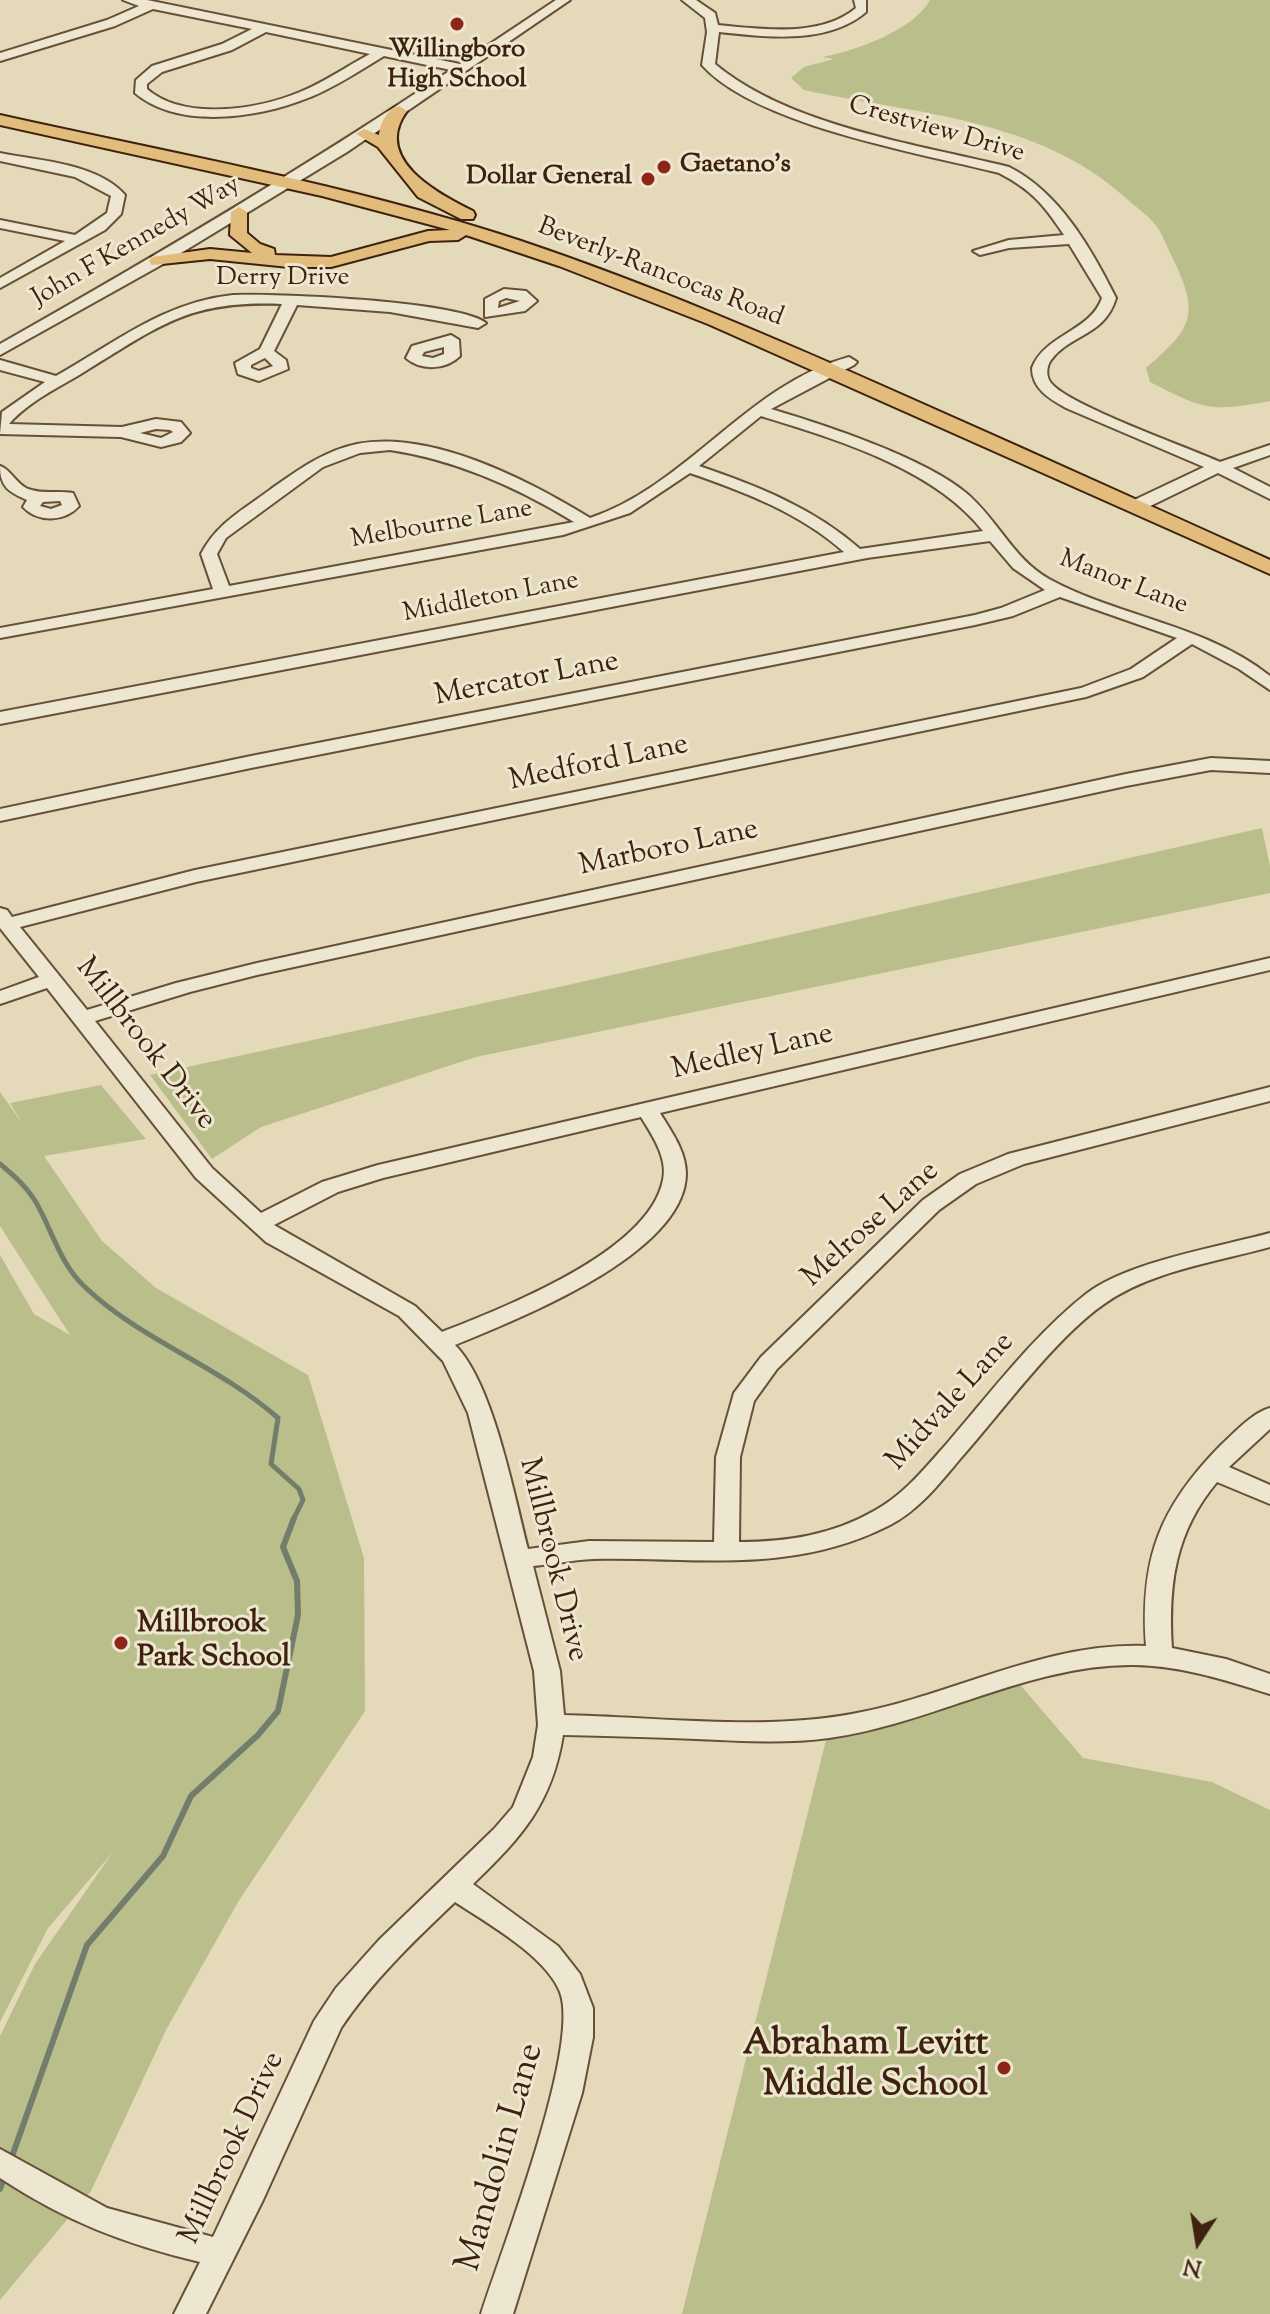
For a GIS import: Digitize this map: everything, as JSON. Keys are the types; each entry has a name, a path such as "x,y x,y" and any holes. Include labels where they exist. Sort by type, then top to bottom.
{"main road":[{"name":"Beverly-Rancocas Road","path":"0,109 289,180 420,216 596,274 841,366 1270,568"},
{"path":"389,149 385,133 388,123 399,111"},
{"name":"Beverly-Rancocas Road","path":"0,120 467,215 580,253 841,366 1155,496 1270,548"},
{"path":"364,134 379,140 389,149 424,193 467,215"},
{"path":"239,212 236,230 244,241 269,253 287,257 347,255 377,244 388,227 376,210 354,200"},
{"path":"158,261 210,254 289,262 331,262 372,253 409,240 447,234 516,246"}],"street":[{"path":"129,0 379,54 459,68"},
{"name":"John F Kennedy Way","path":"0,350 239,212 364,134 564,0"},
{"path":"688,0 711,16 713,28 772,32 820,29 855,17 862,9 860,0"},
{"path":"0,57 100,27 151,5"},
{"name":"Crestview Drive","path":"713,28 708,65 727,81 803,119 1017,176 1043,195 1107,290 1109,306 1095,321 1046,356 1040,364 1041,381 1071,404 1218,467"},
{"path":"262,29 227,47 157,69 141,83 140,90 158,104 181,110 226,110 272,105 310,92 379,54"},
{"path":"0,157 89,178 118,195 114,214 100,227 0,284"},
{"path":"0,224 78,240"},
{"path":"980,251 1009,244 1073,239"},
{"name":"Derry Drive","path":"0,427 18,407 58,381 155,323 190,307 237,300 292,300 408,308 484,318 451,340"},
{"path":"266,352 292,300"},
{"path":"0,365 58,381"},
{"name":"Melbourne Lane","path":"0,633 538,535 587,523 636,503 758,410 794,387 841,366"},
{"name":"Manor Lane","path":"758,410 818,428 931,478 970,505 1012,558 1032,576 1061,590 1191,637 1232,656 1270,685"},
{"path":"0,427 122,432"},
{"path":"223,592 212,570 209,554 219,535 317,464 357,449 390,445 429,451 530,488 587,523"},
{"path":"1136,506 1218,467 1270,450"},
{"path":"687,467 757,492 797,511 821,525 857,555"},
{"path":"1218,467 1270,494"},
{"path":"0,471 15,489 37,498"},
{"name":"Middleton Lane","path":"0,718 857,555 993,535"},
{"name":"Mercator Lane","path":"0,815 251,762 975,620 1007,612 1061,590"},
{"name":"Medford Lane","path":"4,919 195,876 1086,692 1137,673 1191,637"},
{"name":"Marboro Lane","path":"84,1018 183,987 270,966 1126,780 1211,764 1270,767"},
{"name":"Millbrook Drive","path":"4,919 196,1164 258,1224 296,1250 407,1311 440,1342 463,1375 480,1413 547,1671 551,1725 546,1757 537,1786 523,1814 455,1887 389,1948 346,1996 329,2021 190,2314"},
{"name":"Medley Lane","path":"258,1224 309,1196 353,1179 1270,964"},
{"path":"0,998 53,979"},
{"name":"Melrose Lane","path":"727,1552 725,1498 728,1457 742,1399 769,1363 931,1205 968,1179 1016,1159 1270,1094"},
{"path":"440,1342 577,1281 632,1241 662,1211 672,1195 674,1164 664,1138 647,1110"},
{"name":"Midvale Lane","path":"518,1559 589,1550 776,1551 811,1545 849,1533 884,1517 933,1477 1043,1349 1096,1298 1139,1276 1270,1240"},
{"path":"1160,1657 1158,1592 1163,1554 1179,1516 1213,1470 1270,1416"},
{"path":"1213,1470 1270,1495"},
{"path":"551,1725 770,1732 833,1728 1085,1659 1116,1656 1160,1657 1208,1665 1270,1684"},
{"name":"Mandolin Lane","path":"455,1887 544,1951 571,1983 579,2021 567,2093 497,2314"},
{"path":"0,2162 67,2204 97,2218 125,2229 221,2253"}],"green space":[{"path":"930,0 1270,0 1270,401 1233,407 1208,406 1150,382 1146,368 1173,343 1187,321 1187,296 1158,228 1092,172 1055,151 1015,135 932,114 804,90 791,78 804,67 834,59 822,57 866,45 897,30 922,11"},
{"path":"1262,828 1270,866 1270,893 476,1057 261,1127 212,1159 150,1075 568,985"},
{"path":"101,1085 146,1139 44,1156 102,1241 156,1288 308,1375 364,1558 365,1711 238,1902 166,2030 91,2191 0,2300 0,2036 35,1964 113,1852 48,1928 0,2022 0,1255 34,1314 70,1335 0,1226 0,1092 22,1123 10,1103"},
{"name":"Abraham Levitt Middle School","path":"1016,1680 1083,1758 1212,1782 1270,1810 1270,2314 682,2314 829,1728"}],"waterway":[{"path":"0,1164 30,1194 62,1257 86,1288 131,1323 231,1383 278,1418 271,1464 299,1489 303,1500 294,1518"},
{"path":"10,2162 87,1945 163,1856 191,1796 258,1735 278,1711 298,1615 297,1581 283,1547 294,1518"},
{"path":"0,2189 5,2175"}],"place":[{"name":"Willingboro High School","path":"457,24"},
{"name":"Gaetano's","path":"664,167"},
{"name":"Dollar General","path":"648,179"},
{"name":"Millbrook Park School","path":"121,1643"},
{"name":"Abraham Levitt Middle School","path":"1004,2068"}]}
